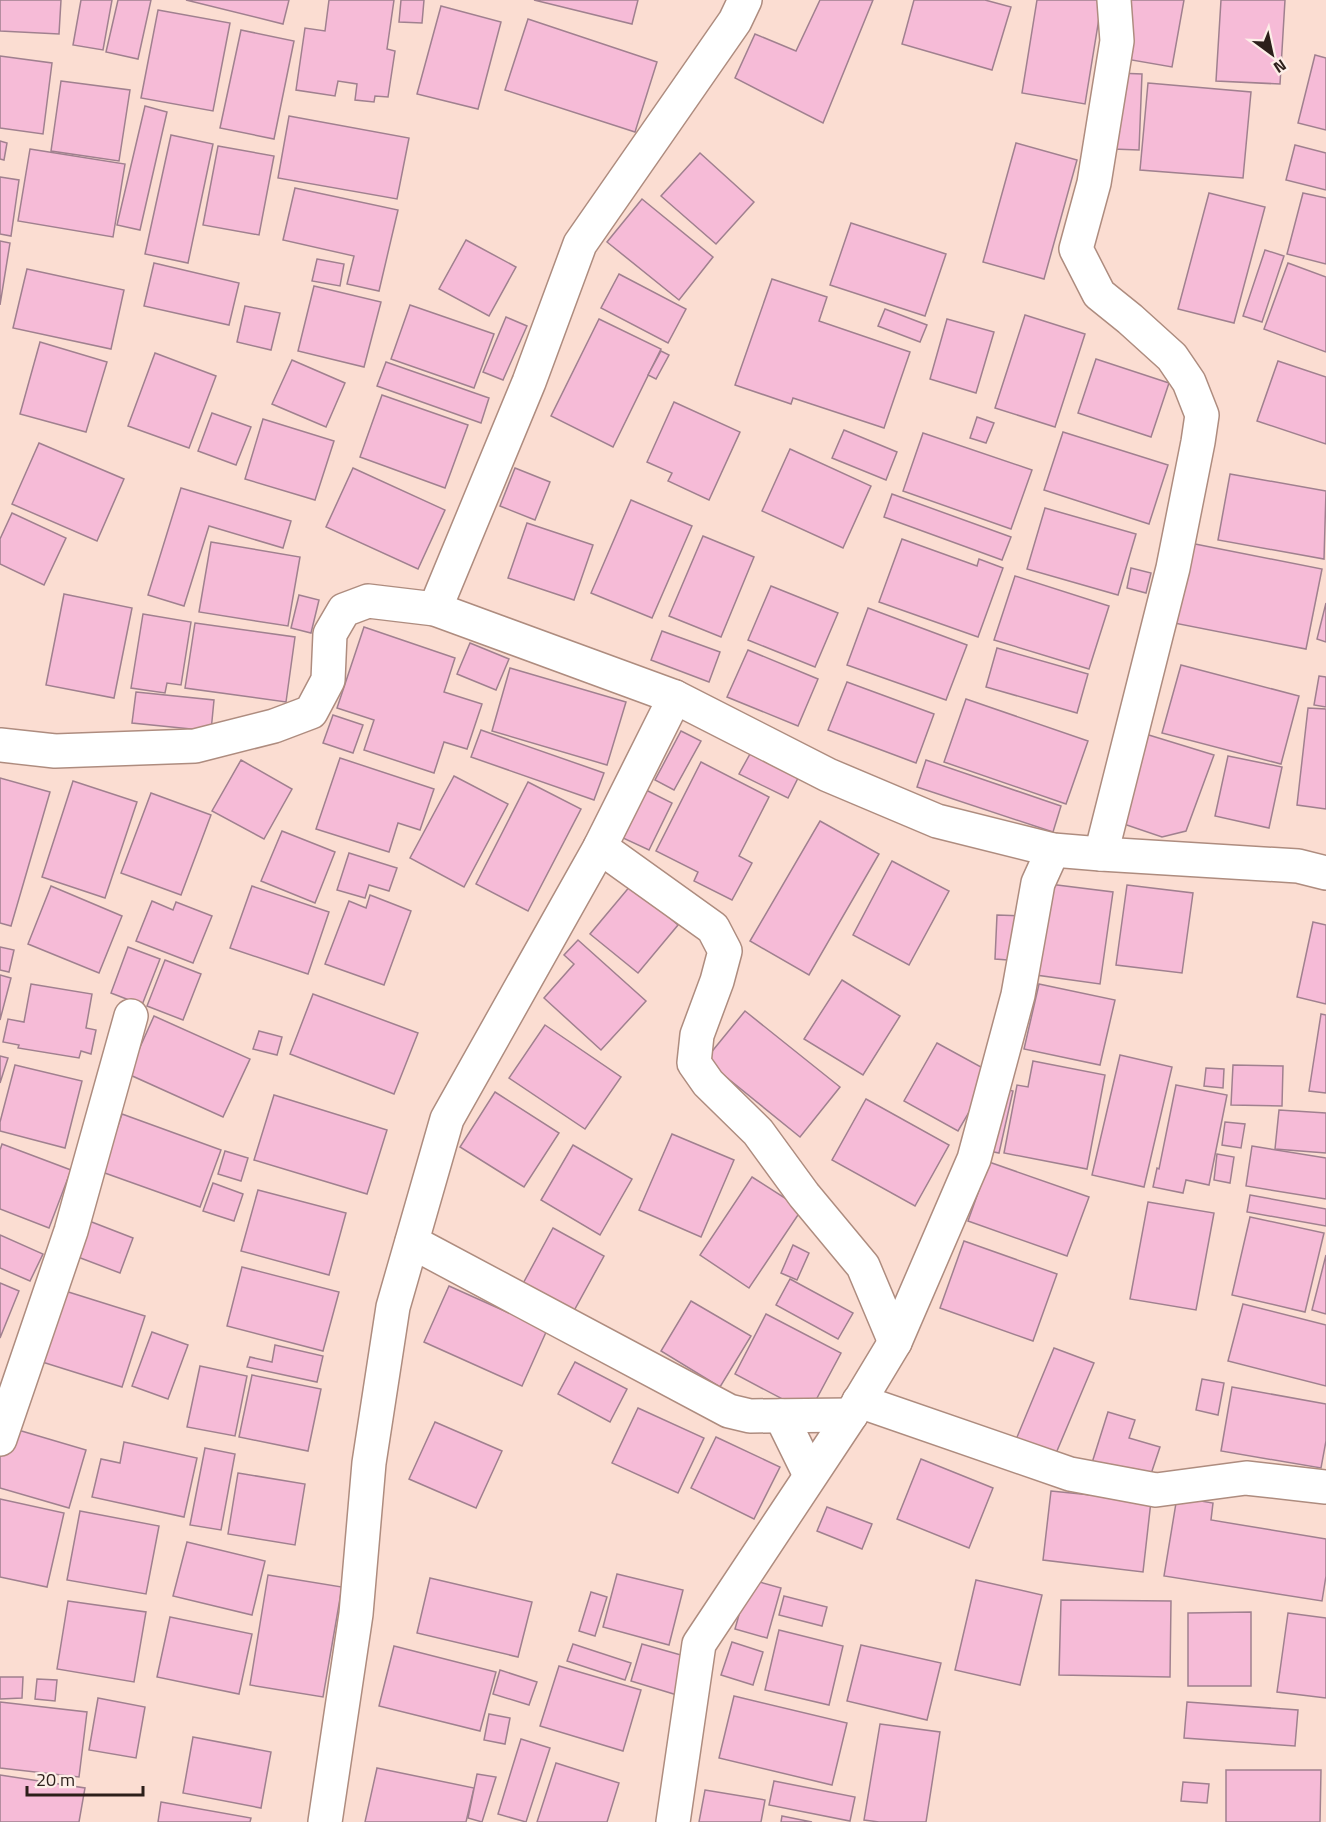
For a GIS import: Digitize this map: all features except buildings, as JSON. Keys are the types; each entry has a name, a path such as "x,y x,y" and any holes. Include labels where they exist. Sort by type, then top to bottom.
{"street":[{"path":"435,609 529,382 580,244 735,21 745,0"},
{"path":"1101,854 1173,568 1202,415 1189,382 1172,357 1098,294 1076,249 1094,183 1117,41 1114,0"},
{"path":"0,746 55,751 195,746 274,726 310,712 328,680 330,634 344,610 368,601 435,609 675,697 828,775 937,821 1053,849 1298,866 1326,873"},
{"path":"325,1822 356,1614 370,1452 393,1306 447,1119 600,847 675,697"},
{"path":"600,847 713,928 725,951 717,981 697,1035 694,1063 708,1083 758,1131 804,1195 863,1266 895,1342"},
{"path":"673,1822 699,1644 855,1408 895,1342 974,1159 1018,995 1038,883 1053,849"},
{"path":"0,1439 70,1231 131,1016"},
{"path":"412,1242 729,1411 750,1416 781,1416 855,1408 1070,1474 1156,1490 1246,1478 1326,1487"},
{"path":"781,1416 810,1475"}]}
